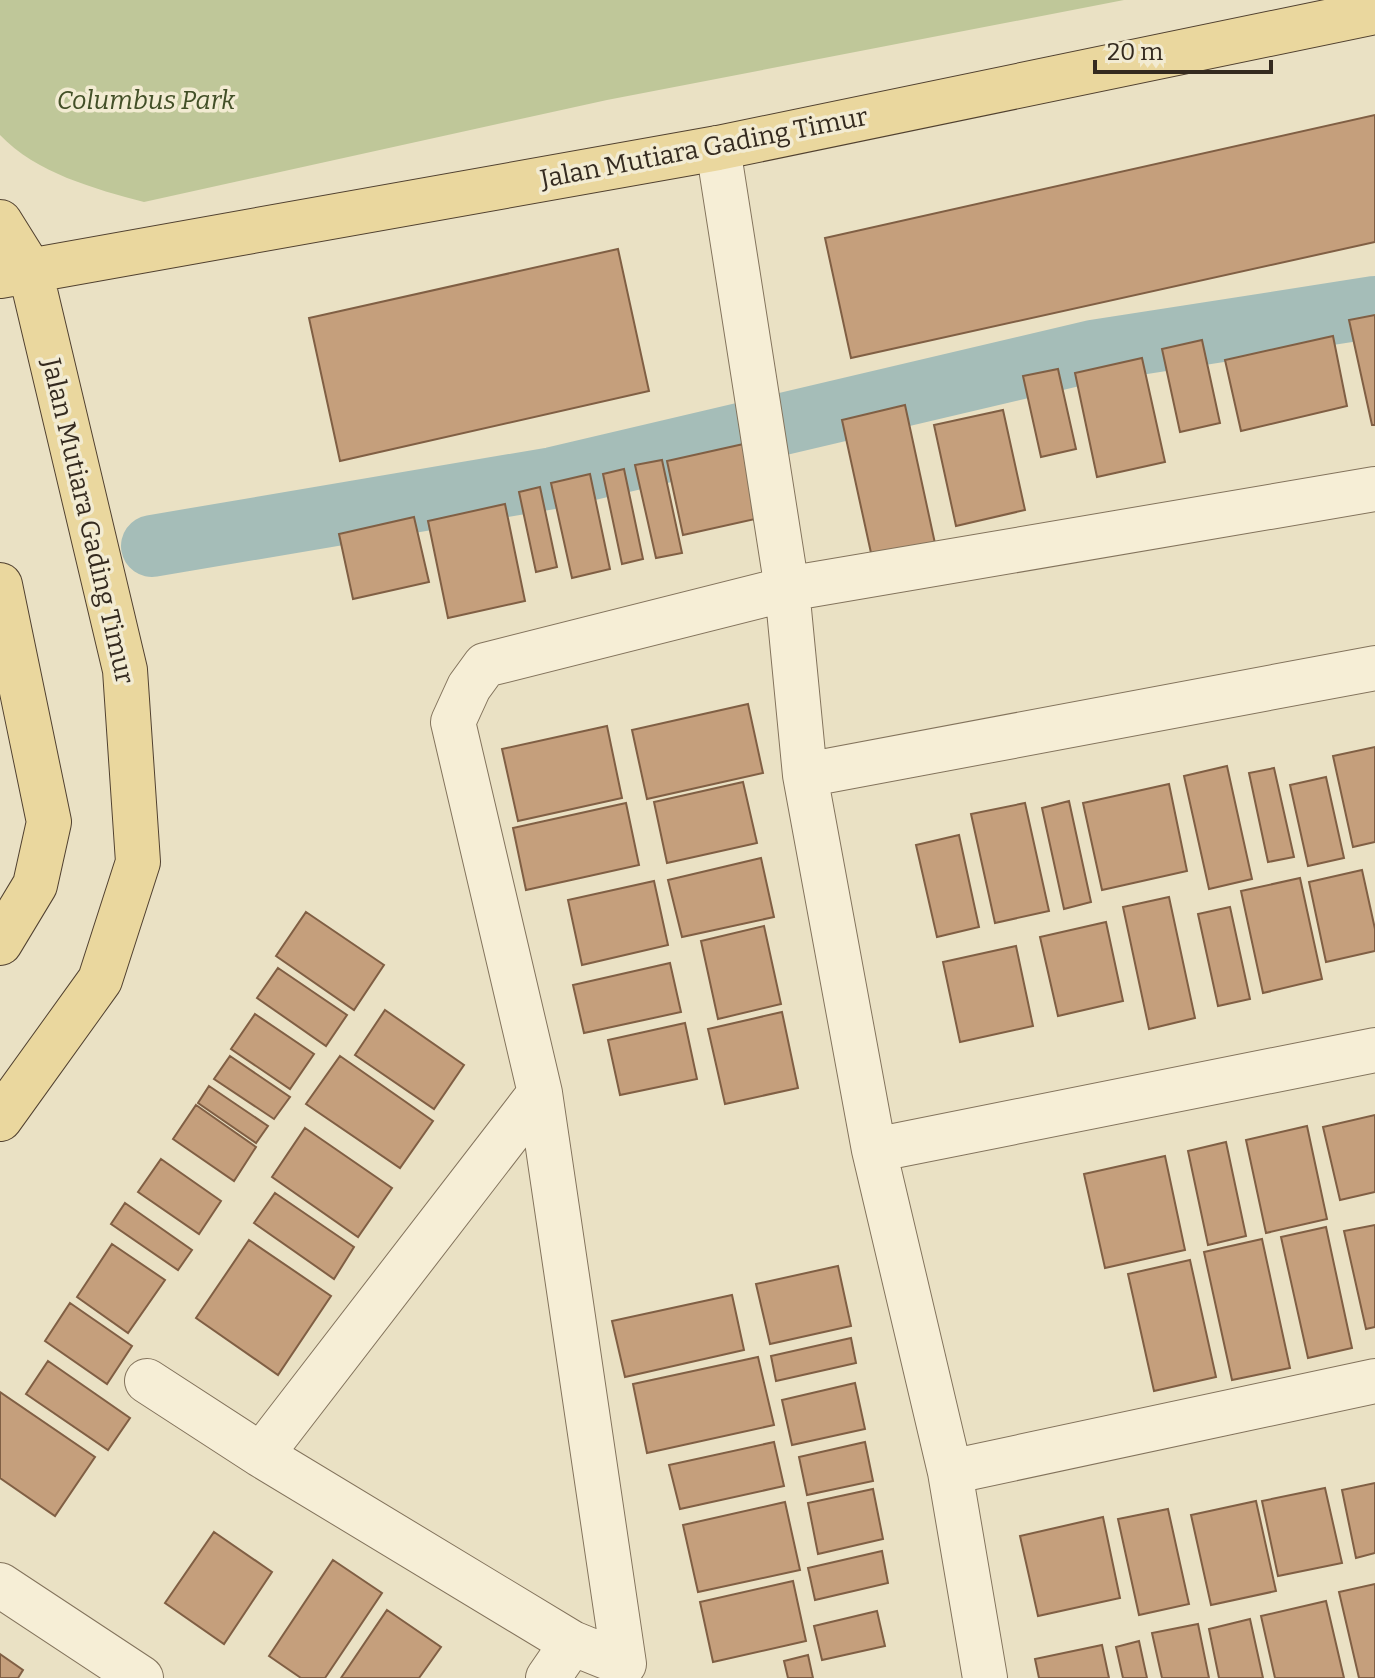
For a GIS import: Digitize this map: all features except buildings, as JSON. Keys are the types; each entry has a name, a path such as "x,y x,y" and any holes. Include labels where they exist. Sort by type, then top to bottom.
{"main road":[{"name":"Jalan Mutiara Gading Timur","path":"15,273 718,148 1375,12"},
{"name":"Jalan Mutiara Gading Timur","path":"0,222 125,670 138,862 100,980 0,1119"},
{"path":"0,585 49,822 35,885 0,943"}],"street":[{"path":"718,148 787,589 805,775 874,1150 950,1472 985,1678"},
{"path":"637,1671 540,1093 453,722 469,687 485,665 787,589 1375,489"},
{"path":"805,775 1375,668"},
{"path":"874,1150 1375,1050"},
{"path":"261,1455 540,1093"},
{"path":"147,1381 261,1455 572,1643 637,1671"},
{"path":"950,1472 1375,1381"},
{"path":"0,1585 141,1678"},
{"path":"548,1678 572,1643"}],"green space":[{"name":"Columbus Park","path":"0,0 1124,0 607,100 144,202 67,178 31,160 0,135"}],"waterway":[{"path":"152,546 553,478 1093,351 1375,307"}]}
